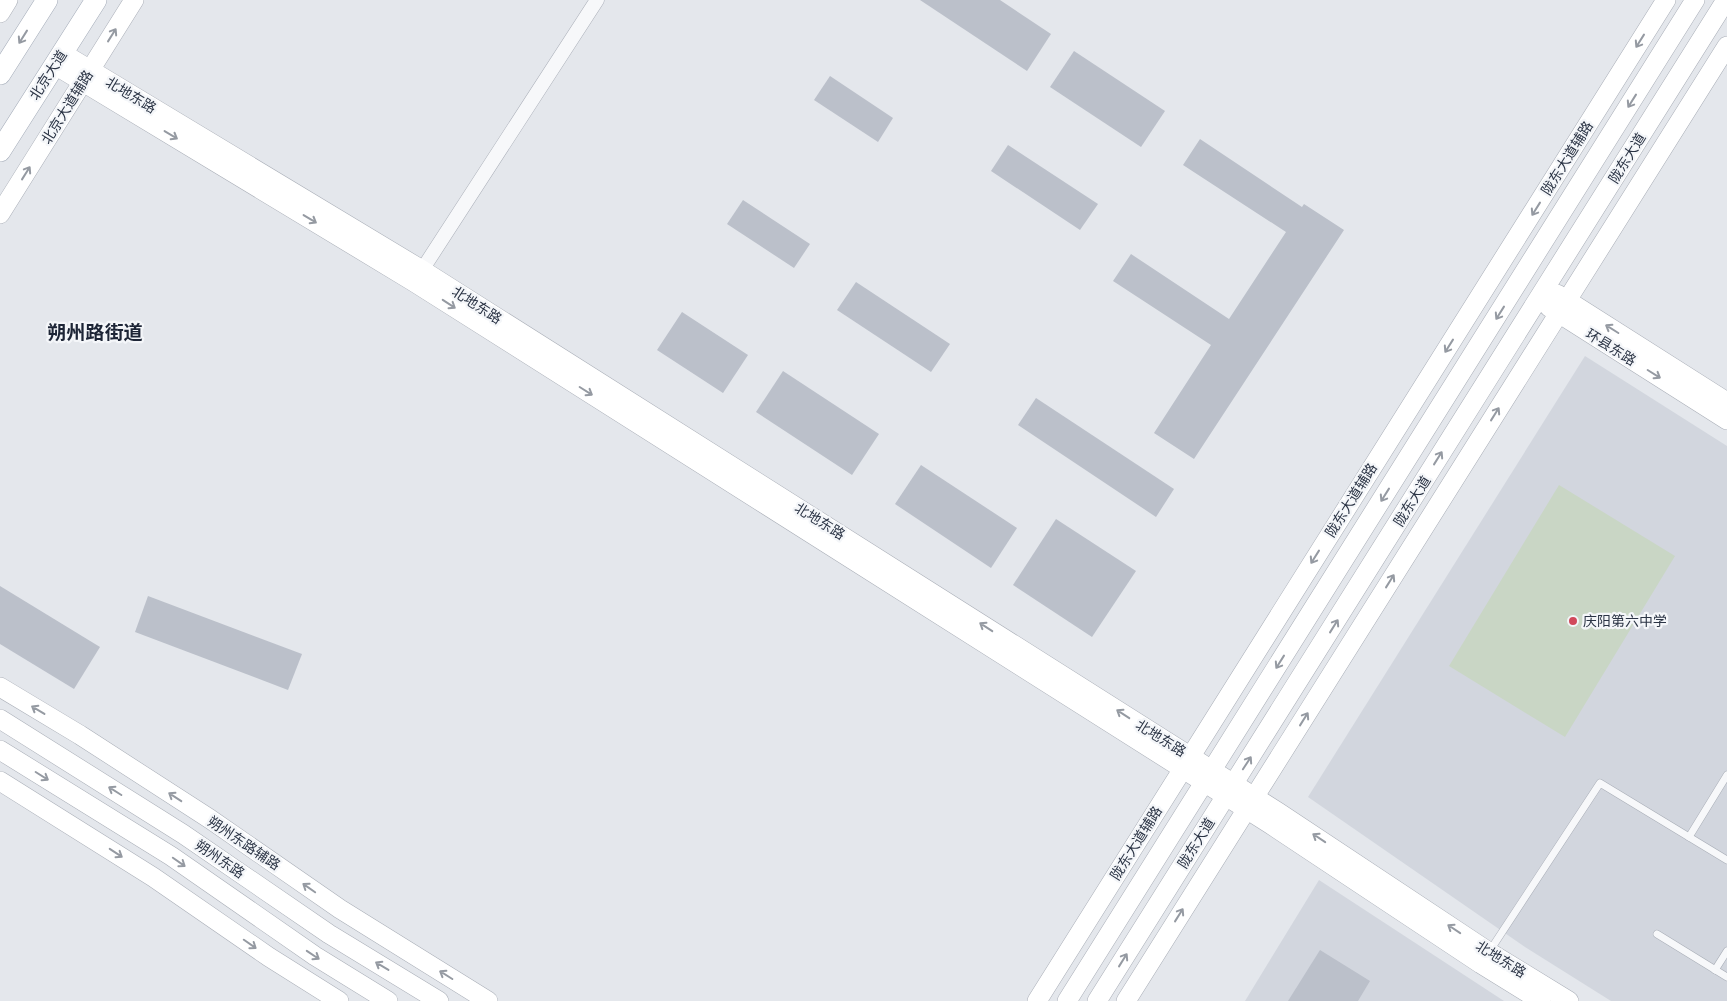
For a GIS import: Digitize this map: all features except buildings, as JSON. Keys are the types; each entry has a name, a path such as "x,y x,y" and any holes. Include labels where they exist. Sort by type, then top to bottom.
{"main road":[{"path":"0,74 47,0"},
{"name":"北京大道","path":"0,151 96,0"}],"street":[{"path":"0,13 8,0"},
{"name":"北京大道辅路","path":"0,214 134,0"},
{"path":"422,270 597,0"},
{"name":"陇东大道辅路","path":"1037,1001 1666,0"},
{"name":"陇东大道","path":"1067,1001 1695,0"},
{"name":"陇东大道","path":"1097,1001 1726,0"},
{"path":"1126,1001 1727,46"},
{"name":"北地东路","path":"58,59 422,270 1186,763"},
{"name":"北地东路","path":"87,76 414,282 1570,1001"},
{"name":"环县东路","path":"1499,266 1563,307 1727,420"},
{"name":"环县东路","path":"1563,307 1727,402"},
{"name":"朔州东路辅路","path":"0,687 80,735 210,820 340,909 488,1001"},
{"name":"朔州东路","path":"0,719 183,834 329,934 439,1001"},
{"name":"朔州东路","path":"0,750 171,856 315,956 388,1001"},
{"path":"0,781 153,877 269,957 339,1001"},
{"name":"北地东路","path":"1251,803 1481,964 1541,1001"}],"lane":[{"path":"1689,837 1727,775"},
{"path":"1489,952 1600,784 1727,860"},
{"path":"1657,934 1727,978"},
{"path":"1715,970 1727,951"}],"shaded area":[{"name":"庆阳第六中学","path":"1585,356 1727,446 1727,1001 1611,1001 1525,947 1308,797"},
{"path":"1319,880 1504,1001 1245,1001"}],"green space":[{"path":"1559,485 1675,556 1565,737 1449,666"}],"place":[{"name":"庆阳第六中学","path":"1573,621"}],"district":[{"name":"朔州路街道","path":"95,332"}]}
